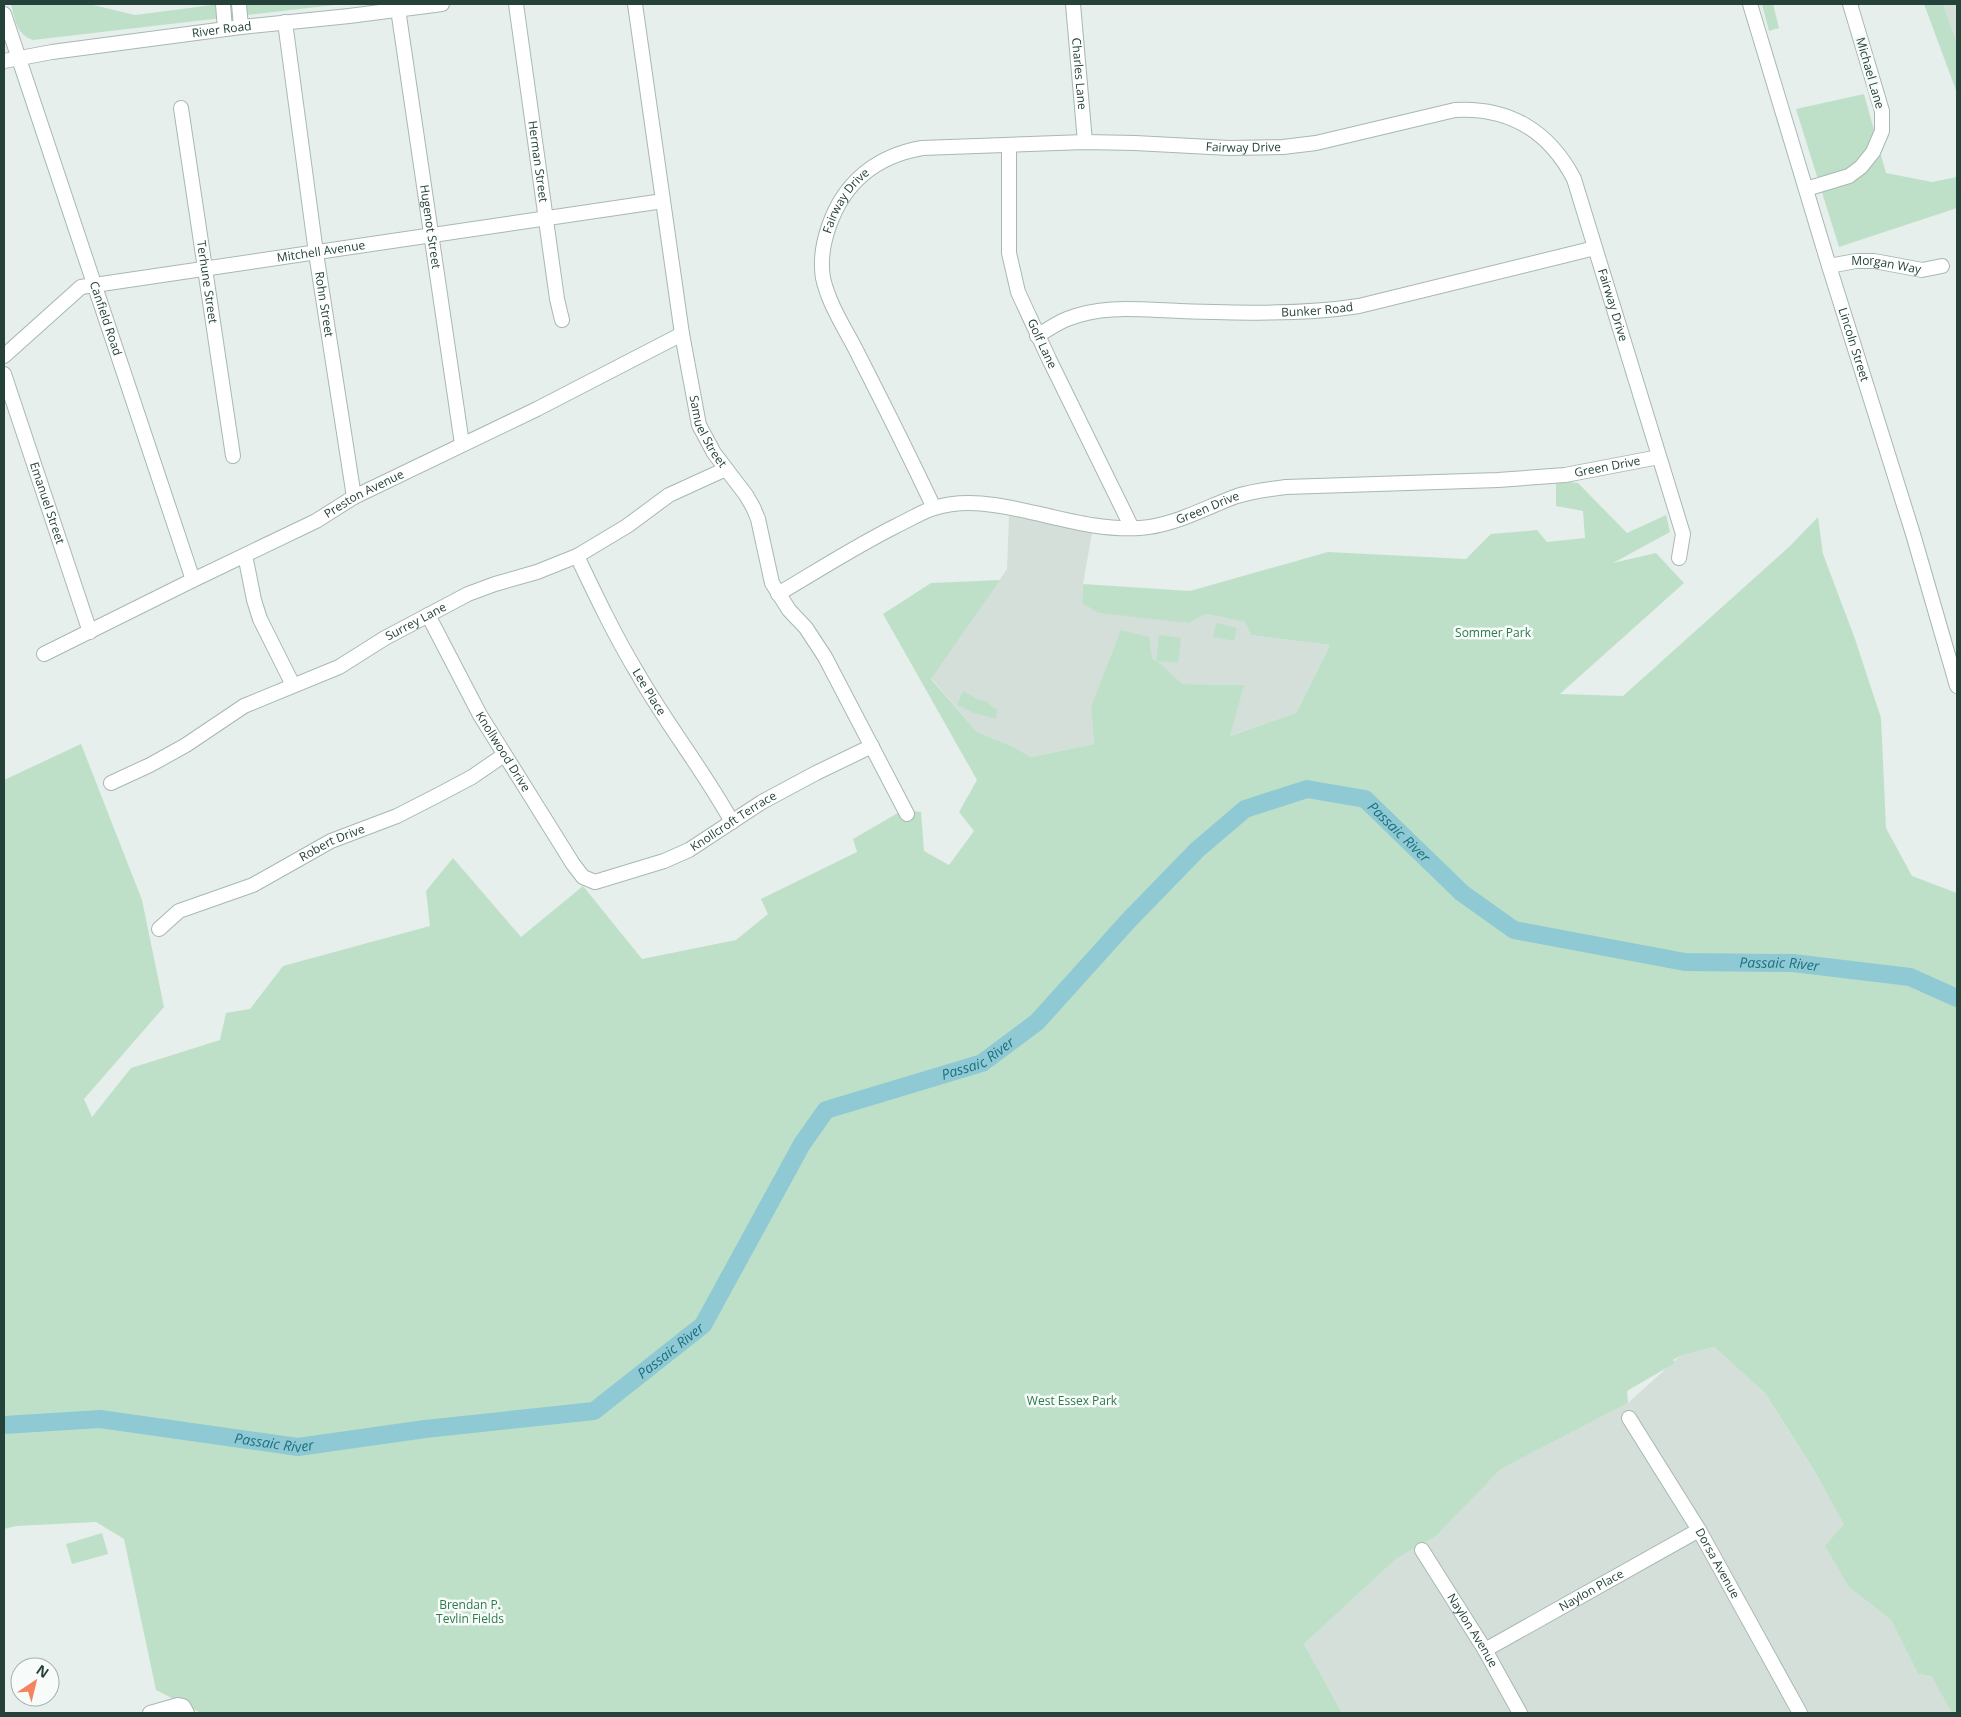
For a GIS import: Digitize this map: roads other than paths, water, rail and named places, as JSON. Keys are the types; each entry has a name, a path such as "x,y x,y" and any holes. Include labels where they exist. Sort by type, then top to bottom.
{"street":[{"path":"223,4 225,29"},
{"path":"238,4 241,27"},
{"name":"River Road","path":"4,61 52,52 225,29 442,4"},
{"name":"Herman Street","path":"516,4 557,298 562,320"},
{"name":"Samuel Street","path":"635,4 682,334 699,425 714,454 753,507 758,519 772,583 789,610 806,628 825,657 907,814"},
{"name":"Charles Lane","path":"1073,4 1085,142"},
{"name":"Lincoln Street","path":"1750,4 1829,266 1913,534 1957,686"},
{"name":"Michael Lane","path":"1806,189 1849,176 1861,167 1873,152 1882,132 1882,111 1850,4"},
{"name":"Hugenot Street","path":"398,9 462,444"},
{"name":"Canfield Road","path":"4,14 193,580"},
{"name":"Rohn Street","path":"285,22 316,253 354,497"},
{"name":"Terhune Street","path":"181,108 233,456"},
{"name":"Fairway Drive","path":"934,508 827,292 822,265 825,238 834,214 847,190 869,169 884,159 909,150 922,148 1085,142 1229,148 1283,147 1316,143 1455,110 1487,110 1516,120 1536,132 1556,150 1574,179 1683,534 1680,558"},
{"name":"Golf Lane","path":"1009,145 1010,253 1018,292 1037,336 1132,528"},
{"name":"Mitchell Avenue","path":"4,356 81,288 664,201"},
{"name":"Bunker Road","path":"1037,336 1067,319 1114,309 1304,312 1359,306 1595,248"},
{"name":"Morgan Way","path":"1829,266 1856,261 1874,261 1922,270 1942,266"},
{"name":"Preston Avenue","path":"44,654 316,521 354,497 537,408 682,334"},
{"name":"Emanuel Street","path":"4,374 90,632"},
{"name":"Green Drive","path":"778,594 879,535 934,508 975,503 995,505 1108,528 1142,528 1169,522 1239,495 1264,489 1498,480 1565,474 1659,457"},
{"name":"Surrey Lane","path":"110,783 150,765 186,745 244,706 338,668 385,638 468,594 537,572 576,556 627,526 669,494 726,469"},
{"path":"245,555 254,600 260,619 268,639 293,685"},
{"name":"Lee Place","path":"576,556 638,675 719,798 732,822"},
{"name":"Knollwood Drive","path":"428,615 480,715 504,755 573,864 583,877 589,881"},
{"name":"Knollcroft Terrace","path":"589,881 595,882 664,861 689,850 792,785 872,746"},
{"name":"Robert Drive","path":"159,928 179,911 253,885 330,841 397,816 472,777 504,755"},
{"name":"Dorsa Avenue","path":"1629,1418 1698,1530 1800,1713"},
{"name":"Naylon Place","path":"1485,1650 1698,1530"},
{"name":"Naylon Avenue","path":"1422,1550 1485,1650 1520,1713"},
{"path":"150,1713 178,1705 185,1710"}],"waterway":[{"name":"Passaic River","path":"4,1425 100,1419 298,1447 425,1429 594,1411 703,1325 802,1144 826,1110 982,1063 1037,1022 1129,920 1197,850 1245,809 1307,789 1365,799 1462,893 1514,930 1685,962 1793,963 1910,977 1957,998"}],"park label":[{"name":"Sommer Park","path":"1493,633"},
{"name":"West Essex Park","path":"1072,1401"},
{"name":"Brendan P. Tevlin Fields","path":"470,1612"}]}
